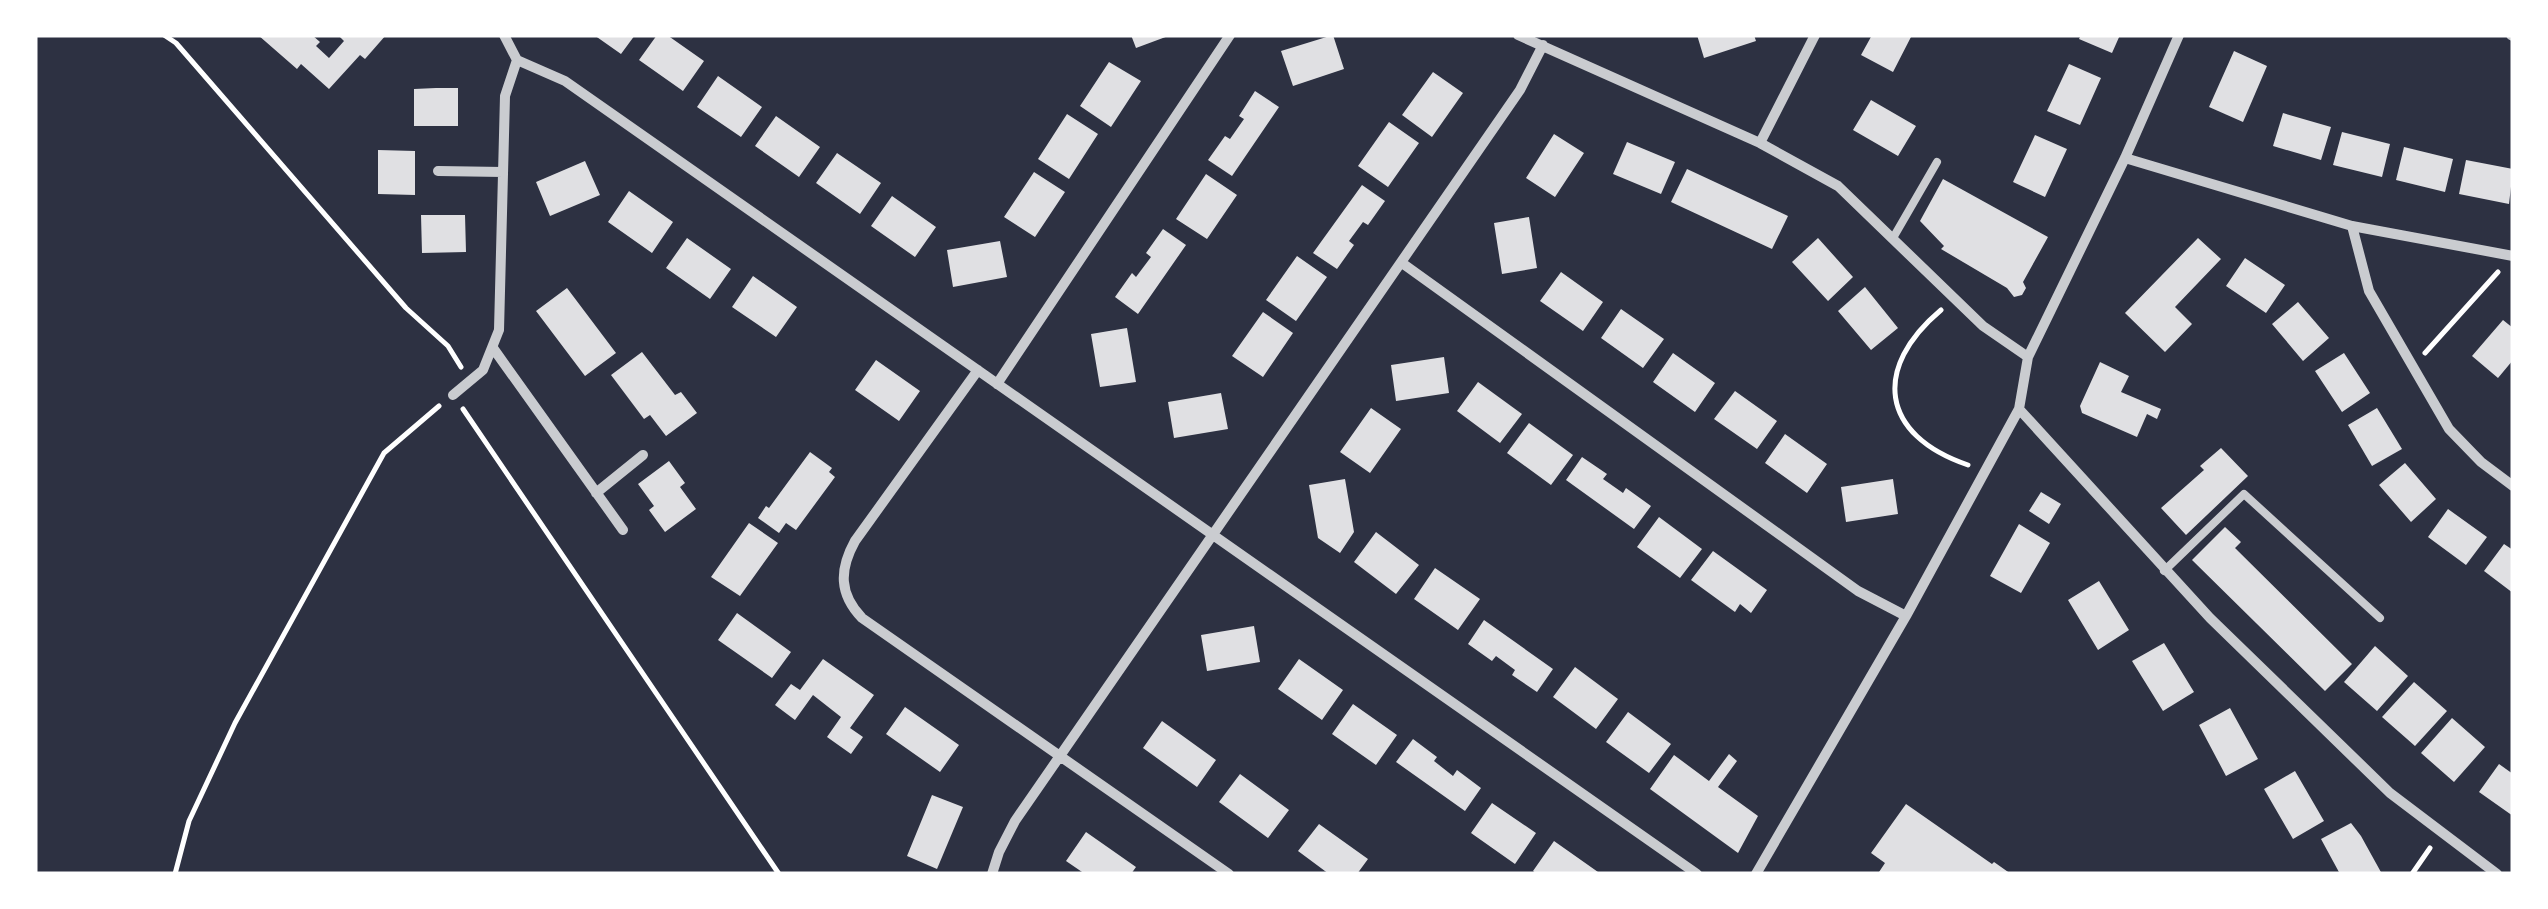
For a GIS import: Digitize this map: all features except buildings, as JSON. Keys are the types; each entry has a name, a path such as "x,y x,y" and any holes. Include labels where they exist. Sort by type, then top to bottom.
{"street":[{"path":"504,35 517,60 565,81 1697,874"},
{"path":"997,384 1230,35"},
{"path":"1518,35 1760,143 1838,186 1995,335 2028,358"},
{"path":"1760,143 1815,35"},
{"path":"1756,874 1906,616 2019,409 2028,358 2179,35"},
{"path":"992,874 1014,821 1520,90 1543,44"},
{"path":"453,394 482,370 499,330 504,96 517,60"},
{"path":"2124,158 2352,226 2513,256"},
{"path":"438,171 503,172"},
{"path":"2352,226 2369,291 2449,430 2481,462 2513,486"},
{"path":"1402,262 1858,591 1906,616"},
{"path":"493,348 623,530"},
{"path":"978,370 846,556 842,581 852,608 1229,874"},
{"path":"2019,409 2164,571 2390,793 2497,874"},
{"path":"596,493 643,455"}],"lane":[{"path":"1893,238 1937,162"},
{"path":"2164,571 2244,494 2380,618"}],"path":[{"path":"164,35 176,42 406,308 448,346 471,382"},
{"path":"2413,366 2513,256"},
{"path":"1955,298 1905,347 1894,389 1898,410 1911,432 1950,459 1985,471"},
{"path":"175,874 189,821 235,723 384,453 453,394 780,874"},
{"path":"2412,874 2441,832"}]}
